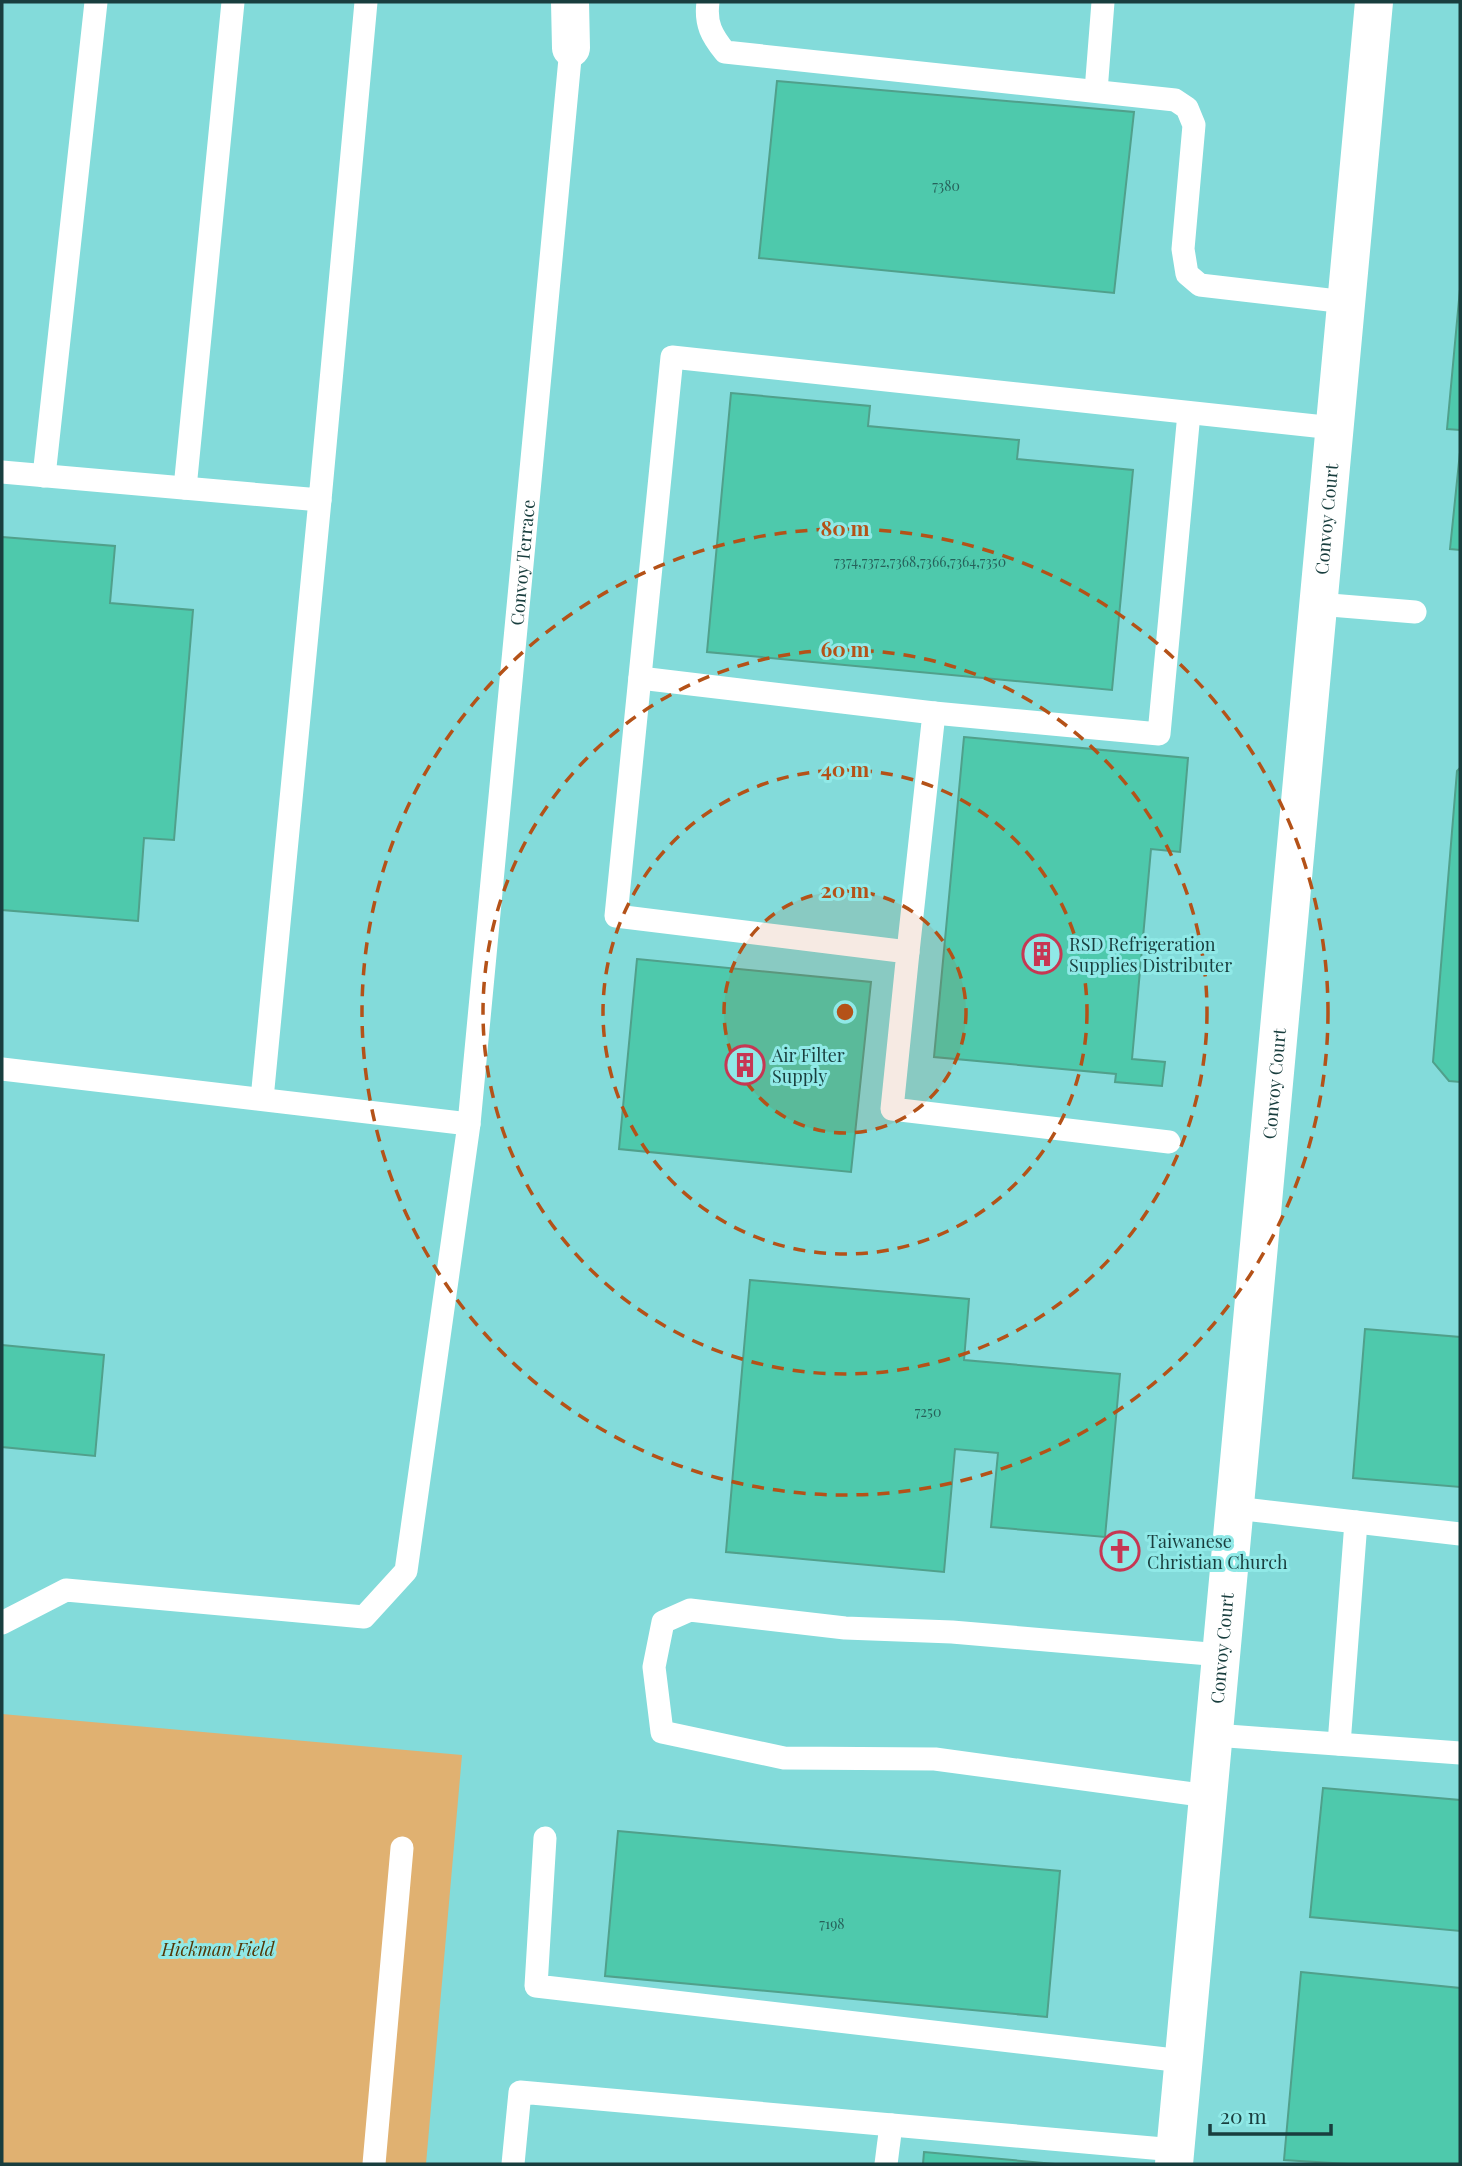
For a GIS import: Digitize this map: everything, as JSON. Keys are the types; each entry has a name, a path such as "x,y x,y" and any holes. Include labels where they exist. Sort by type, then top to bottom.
{"street":[{"name":"Convoy Terrace","path":"569,2 571,48"},
{"name":"Convoy Court","path":"1175,2157 1374,2"}],"lane":[{"path":"44,476 96,2"},
{"path":"185,488 233,2"},
{"path":"262,1099 366,2"},
{"path":"708,2 706,16 711,34 725,52 1175,100 1187,108 1194,125 1183,249 1187,274 1200,285 1346,302"},
{"path":"1096,91 1103,2"},
{"name":"Convoy Terrace","path":"2,1623 66,1590 364,1617 406,1571 469,1124 571,48"},
{"path":"908,952 616,916 672,357 1334,429"},
{"path":"640,678 934,713 1159,734 1189,413"},
{"path":"2,472 320,500"},
{"path":"1318,604 1415,611"},
{"path":"934,713 892,1109 1169,1142"},
{"path":"2,1069 469,1124"},
{"path":"1235,1508 1460,1534"},
{"path":"1339,1744 1356,1522"},
{"path":"1208,1796 935,1759 784,1758 662,1732 654,1667 663,1622 690,1610 845,1628 952,1632 1222,1655"},
{"path":"1214,1735 1460,1753"},
{"path":"545,1838 536,1986 1184,2061"},
{"path":"373,2164 402,1848"},
{"path":"513,2164 520,2092 891,2125 1175,2157"},
{"path":"886,2164 891,2125"}],"green space":[{"name":"Hickman Field","path":"2,1714 462,1755 426,2164 2,2164"}],"building":[{"path":"777,81 1134,112 1114,293 759,258"},
{"path":"1460,289 1460,430 1447,429"},
{"path":"731,393 870,406 868,426 1019,440 1017,459 1133,470 1112,690 707,652"},
{"path":"1460,452 1460,550 1450,549"},
{"path":"2,537 115,546 110,603 193,610 174,840 144,838 138,921 2,910"},
{"name":"RSD Refrigeration Supplies Distributer","path":"964,737 1188,758 1180,852 1151,849 1132,1059 1165,1062 1162,1086 1115,1082 1116,1074 934,1057"},
{"path":"1460,768 1460,1082 1449,1081 1433,1062 1457,771"},
{"name":"Air Filter Supply","path":"637,959 871,982 851,1172 619,1149"},
{"path":"750,1280 969,1299 964,1360 1120,1374 1105,1537 991,1527 998,1453 955,1449 944,1572 726,1552"},
{"path":"1365,1329 1460,1337 1460,1487 1353,1478"},
{"path":"2,1345 104,1355 95,1456 2,1447"},
{"path":"1323,1788 1460,1800 1460,1931 1310,1917"},
{"path":"618,1831 1060,1871 1047,2017 605,1976"},
{"path":"1301,1972 1460,1988 1460,2164 1348,2164 1284,2160"},
{"path":"924,2152 1055,2164 923,2164"}],"place":[{"name":"RSD Refrigeration Supplies Distributer","path":"1042,954"},
{"name":"Air Filter Supply","path":"745,1065"},
{"name":"Taiwanese Christian Church","path":"1120,1551"}]}
